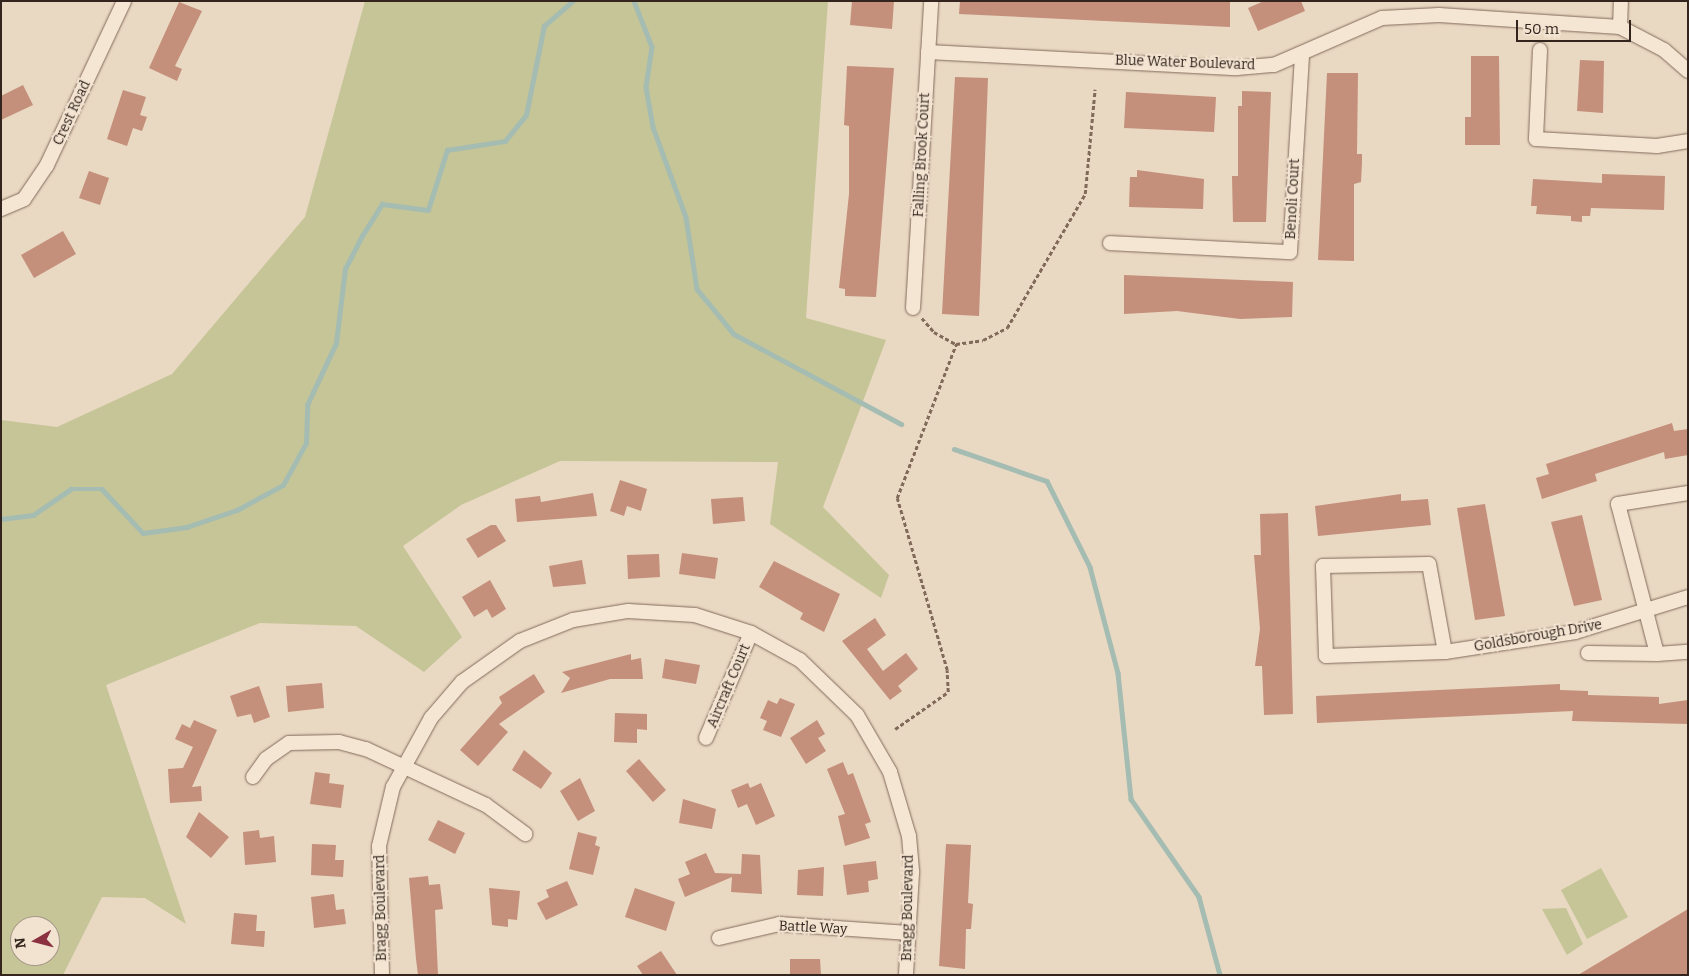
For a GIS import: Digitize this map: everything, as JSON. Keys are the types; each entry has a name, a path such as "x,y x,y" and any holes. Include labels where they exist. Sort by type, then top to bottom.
{"street":[{"name":"Crest Road","path":"1,209 24,199 47,165 124,1"},
{"name":"Falling Brook Court","path":"917,313 930,1"},
{"path":"1620,27 1621,1"},
{"name":"Blue Water Boulevard","path":"928,52 1237,68 1274,65 1302,55 1362,24 1410,14 1620,27 1664,50 1688,71"},
{"path":"1540,50 1536,139 1657,146 1688,141"},
{"name":"Benoli Court","path":"1110,243 1290,252 1302,55"},
{"path":"1657,654 1644,612 1618,504 1688,493"},
{"name":"Goldsborough Drive","path":"1445,652 1429,564 1323,566 1326,656 1445,652 1574,632 1688,597"},
{"name":"Bragg Boulevard","path":"382,975 379,846 402,766 431,718 462,682 498,654 546,629 600,614 662,611 695,615 751,633 822,678 875,742 901,801 908,836 909,934 906,975"},
{"name":"Aircraft Court","path":"706,738 751,633"},
{"path":"1588,652 1657,654 1688,652"},
{"path":"253,777 277,750 313,740 366,749 486,805 525,834"},
{"name":"Battle Way","path":"719,938 779,924 909,934"}],"path":[{"path":"917,313 934,332 956,344 983,340 1007,328 1056,248 1085,194 1095,89"},
{"path":"895,730 948,692 948,670 897,498 956,344"}],"shaded area":[{"path":"365,1 828,1 806,318 886,340 823,507 889,575 881,598 770,524 778,462 560,461 461,505 403,546 462,637 424,672 356,626 260,623 106,685 186,924 145,898 102,897 63,975 1,975 1,420 57,427 172,374 305,217"},
{"path":"1601,868 1628,917 1587,939 1561,890"},
{"path":"1566,908 1583,944 1567,955 1542,909"}],"building":[{"path":"852,1 894,1 892,29 850,25"},
{"path":"960,1 1230,1 1230,27 959,14"},
{"path":"1264,1 1301,1 1305,11 1258,31 1248,8"},
{"path":"179,2 202,11 175,66 182,69 177,81 149,68"},
{"path":"1471,56 1499,56 1500,145 1465,145 1465,117 1471,117"},
{"path":"1580,60 1604,61 1603,113 1577,111"},
{"path":"847,66 894,68 876,297 845,296 845,289 839,288 849,194 849,126 844,125"},
{"path":"1327,73 1358,73 1357,154 1362,154 1362,163 1361,182 1354,184 1354,261 1318,260"},
{"path":"955,77 988,78 979,316 942,314"},
{"path":"23,85 33,105 1,120 1,96"},
{"path":"123,90 146,97 140,115 147,117 142,131 133,128 127,146 107,139"},
{"path":"1242,91 1271,92 1266,222 1233,222 1232,176 1238,176 1238,106 1242,106"},
{"path":"1126,92 1216,97 1214,132 1124,128"},
{"path":"1137,170 1204,179 1203,209 1129,207 1130,177 1137,177"},
{"path":"89,171 109,178 100,205 79,198"},
{"path":"1602,174 1665,176 1664,210 1591,208 1590,216 1582,216 1582,222 1571,221 1571,216 1536,214 1537,206 1531,206 1533,179 1602,183"},
{"path":"63,231 76,254 34,278 21,255"},
{"path":"1124,275 1293,282 1292,317 1240,319 1177,311 1124,314"},
{"path":"1672,423 1674,431 1688,429 1688,455 1665,459 1664,452 1595,474 1597,481 1542,499 1536,478 1549,474 1546,464"},
{"path":"620,480 647,489 641,511 627,506 624,516 610,511"},
{"path":"593,493 597,516 517,522 515,499 540,496 541,502"},
{"path":"1401,494 1401,501 1428,499 1431,525 1318,536 1315,506"},
{"path":"743,497 745,521 713,524 711,499"},
{"path":"1485,504 1505,616 1475,620 1457,508"},
{"path":"1288,513 1293,714 1264,715 1262,666 1255,666 1260,629 1254,555 1261,555 1260,514"},
{"path":"1582,515 1602,600 1574,606 1551,522"},
{"path":"491,525 496,525 506,541 478,558 466,539"},
{"path":"682,553 718,558 715,579 679,574"},
{"path":"659,554 660,577 628,579 627,555"},
{"path":"582,560 586,584 553,587 549,566"},
{"path":"774,561 840,594 824,632 800,619 803,613 759,587"},
{"path":"490,580 506,609 492,618 487,609 474,617 462,597"},
{"path":"875,618 886,635 867,649 883,671 906,653 918,669 898,686 902,691 890,700 842,641"},
{"path":"631,654 631,660 641,658 643,679 610,679 561,693 570,678 562,672"},
{"path":"665,659 700,665 696,684 662,678"},
{"path":"534,674 545,692 499,724 508,732 478,766 460,750 502,703 499,697"},
{"path":"322,683 324,708 288,712 286,686"},
{"path":"1560,684 1560,690 1588,691 1588,695 1659,697 1659,704 1688,700 1688,724 1572,721 1573,711 1317,723 1316,696"},
{"path":"259,686 270,717 254,723 251,714 237,717 230,696"},
{"path":"780,698 795,704 781,737 763,730 767,721 760,718 768,700 777,704"},
{"path":"615,713 647,714 647,730 637,729 637,743 614,742"},
{"path":"194,720 217,730 192,787 201,786 202,801 170,803 168,769 183,768 193,747 175,739 182,724 190,728"},
{"path":"817,720 825,734 818,738 826,751 806,764 790,738"},
{"path":"524,750 552,773 541,789 512,770"},
{"path":"639,759 666,790 653,802 626,771"},
{"path":"843,762 848,775 853,773 871,822 865,824 870,838 845,846 838,816 845,814 827,769"},
{"path":"315,772 330,774 329,783 344,785 341,808 310,804"},
{"path":"580,778 595,811 578,821 560,791"},
{"path":"748,783 750,788 761,783 775,816 756,825 747,804 738,808 731,790"},
{"path":"683,799 716,809 712,829 679,823"},
{"path":"199,812 229,837 211,858 186,837"},
{"path":"438,820 465,833 455,854 428,840"},
{"path":"259,830 260,838 274,836 276,862 245,865 243,832"},
{"path":"578,832 597,837 595,845 600,847 593,875 569,869"},
{"path":"312,844 336,845 335,860 344,860 343,877 311,875"},
{"path":"946,844 971,845 968,903 973,904 971,929 966,929 965,969 939,966"},
{"path":"706,853 715,873 741,874 742,854 760,855 762,894 731,892 732,877 685,897 678,879 690,874 685,862"},
{"path":"876,861 878,879 868,881 869,892 847,895 843,865"},
{"path":"824,867 823,896 797,895 798,870"},
{"path":"428,876 429,885 440,884 443,909 435,910 438,975 418,975 409,878"},
{"path":"567,881 578,905 546,920 537,903 549,897 546,890"},
{"path":"489,888 520,891 517,920 508,919 508,927 492,925"},
{"path":"635,888 675,902 666,931 625,917"},
{"path":"334,894 336,910 344,909 346,924 314,928 311,897"},
{"path":"1688,909 1688,975 1578,975"},
{"path":"234,913 257,915 256,931 265,931 264,947 231,944"},
{"path":"661,951 677,975 643,975 637,966"},
{"path":"790,959 820,959 821,975 790,975"}],"waterway":[{"path":"1,519 33,515 71,489 102,489 143,533 187,527 237,510 283,485 306,443 307,405 336,343 345,269 362,236 382,204 428,210 447,150 505,141 526,115 544,26 573,1"},
{"path":"634,1 652,47 646,87 653,127 686,217 697,289 734,334 901,424"},
{"path":"954,449 1047,481 1090,567 1118,673 1131,799 1199,897 1220,975"}]}
